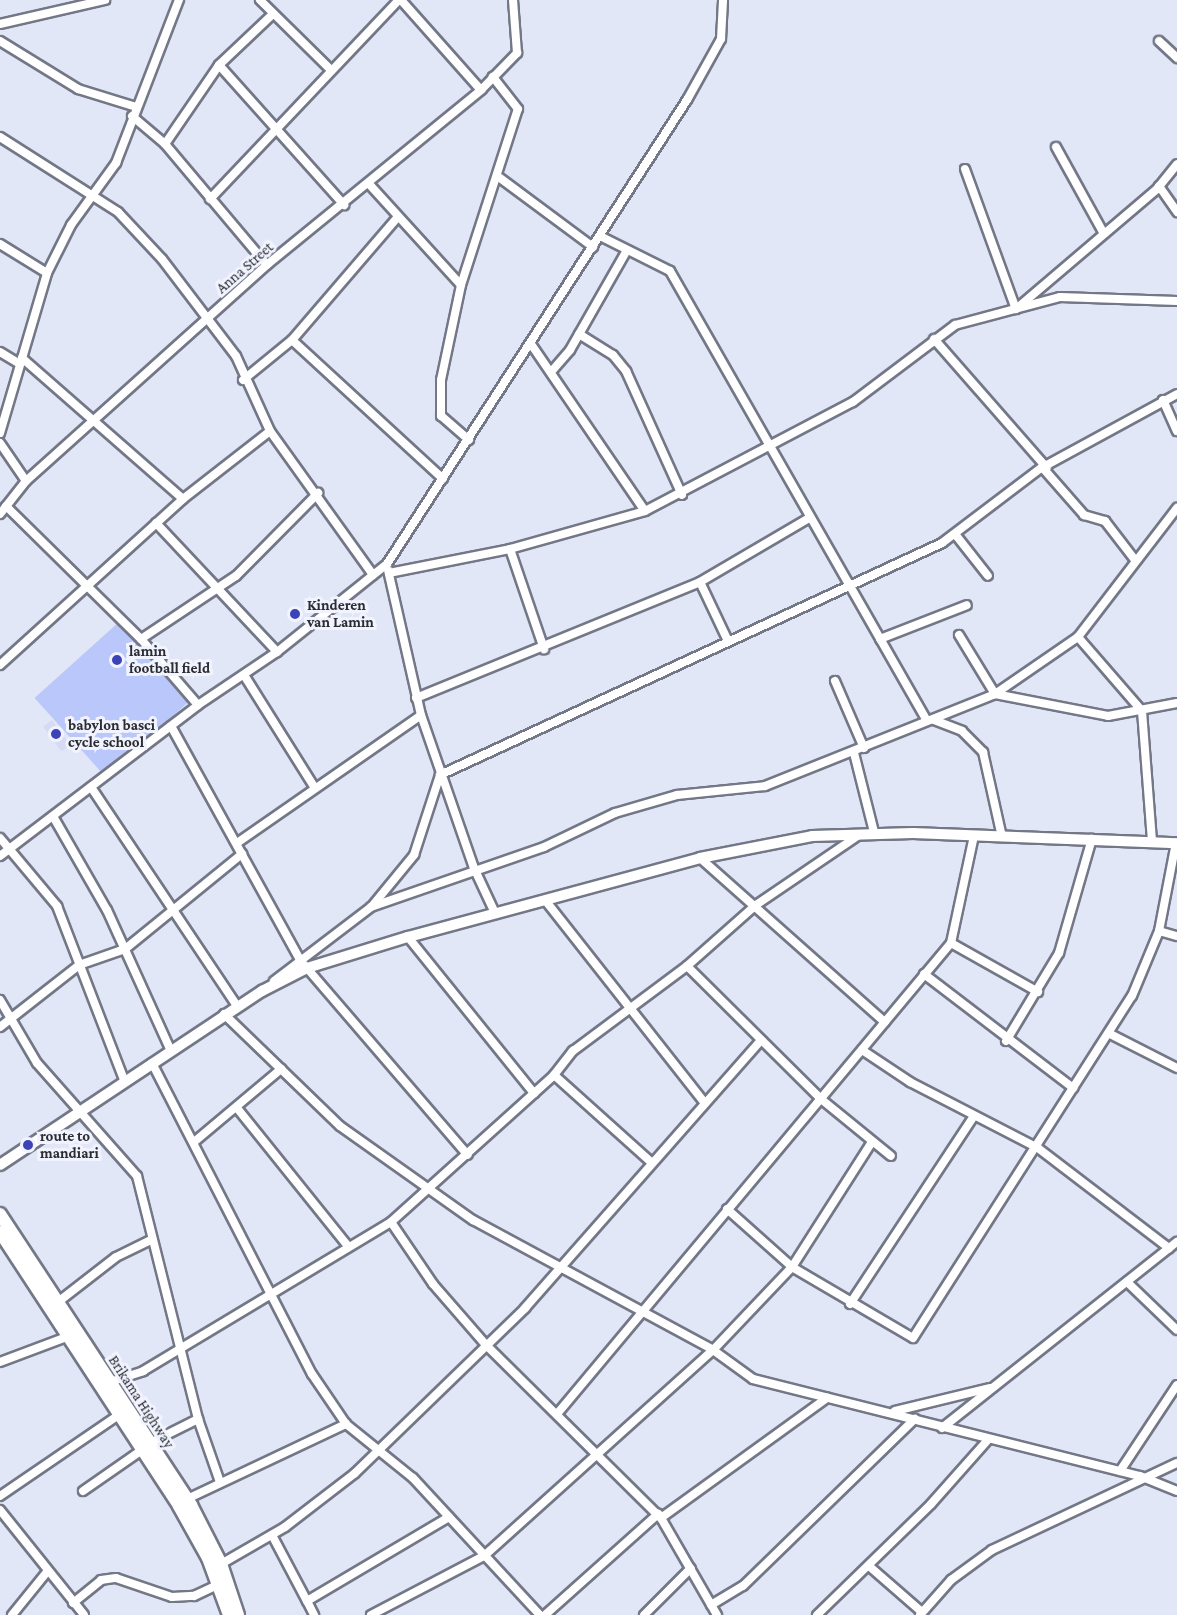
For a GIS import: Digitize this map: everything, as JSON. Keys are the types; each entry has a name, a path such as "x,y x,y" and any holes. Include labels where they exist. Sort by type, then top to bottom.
{"highway":[{"name":"Brikama Highway","path":"0,1214 110,1382 195,1533 219,1584 229,1615"},
{"name":"Brikama Highway","path":"0,1232 120,1414 187,1499 221,1564 238,1615"}],"main road":[{"path":"0,1165 224,1014 304,964 700,858 774,842 868,833 1092,838 1176,843"}],"street":[{"path":"0,24 105,0"},
{"path":"0,434 47,273 93,194 116,163 132,116 179,0"},
{"path":"260,0 329,68"},
{"path":"210,199 329,68 400,0 481,90"},
{"name":"Anna Street","path":"0,514 26,481 267,265 370,185 481,90 517,53 513,0"},
{"path":"495,913 474,868 440,776 421,715 388,569 443,479 594,247 721,39 723,0"},
{"path":"165,144 219,65 273,14"},
{"path":"0,41 78,89 136,107"},
{"path":"1159,41 1177,58"},
{"path":"219,65 344,205"},
{"path":"469,440 441,416 441,380 461,285 500,178 518,102 493,77"},
{"path":"132,116 165,144 267,265"},
{"path":"0,137 93,194 141,235 236,356 243,380 270,431 318,493 373,575"},
{"path":"1056,147 1104,234"},
{"path":"1016,309 1159,186 1177,164"},
{"path":"965,169 1016,309"},
{"path":"500,178 594,247"},
{"path":"370,185 397,218 461,285"},
{"path":"1159,186 1177,212"},
{"path":"243,380 292,340 397,218"},
{"path":"600,236 670,271 774,445 809,518 930,720 962,732 983,752 1002,837"},
{"path":"1,247 47,273"},
{"path":"551,372 579,334 627,250"},
{"path":"0,856 54,818 198,705 277,652 373,575 388,569 510,549 645,512 682,495 853,402 955,325 1060,297 1177,301"},
{"path":"579,334 612,355 626,371 682,495"},
{"path":"934,339 1084,514 1105,521 1136,560"},
{"path":"292,340 443,479"},
{"path":"531,344 645,512"},
{"path":"0,352 21,361 183,499"},
{"path":"304,964 371,907 414,855 440,776 728,641 850,587 955,534 1046,467 1177,394"},
{"path":"1163,400 1177,431"},
{"path":"0,665 90,587 183,499 270,431"},
{"path":"0,443 26,481"},
{"path":"141,639 214,586 236,576 318,493"},
{"path":"6,506 141,639 198,705"},
{"path":"371,907 474,868 544,847 615,813 677,795 765,786 854,753 995,694 1078,637 1176,511"},
{"path":"416,698 544,649 700,582 809,518"},
{"path":"156,523 277,652"},
{"path":"955,534 988,576"},
{"path":"510,549 544,649"},
{"path":"700,582 728,641"},
{"path":"880,639 967,605"},
{"path":"959,635 995,694 1108,716 1177,703"},
{"path":"1078,637 1142,711 1152,841"},
{"path":"244,675 315,788"},
{"path":"835,681 864,748"},
{"path":"237,843 421,715"},
{"path":"171,726 304,964 468,1155"},
{"path":"110,1382 180,1350 347,1245 391,1222 468,1155 534,1093 573,1051 687,966 756,905 868,833 854,753"},
{"path":"92,787 237,1006"},
{"path":"54,818 125,949 171,1051"},
{"path":"558,1414 638,1313 951,943 974,836"},
{"path":"0,838 57,906 124,1082"},
{"path":"1006,1041 1038,992 1059,953 1092,838"},
{"path":"727,1209 792,1267 850,1304 913,1338 1110,1034 1159,931 1176,843"},
{"path":"0,1027 79,965 125,949 242,854"},
{"path":"700,858 756,905 885,1022"},
{"path":"545,900 629,1010 705,1103"},
{"path":"1159,931 1177,936"},
{"path":"408,937 534,1093"},
{"path":"951,943 1038,992"},
{"path":"687,966 820,1098 891,1156"},
{"path":"924,974 1006,1041 1073,1088"},
{"path":"0,1000 38,1063 79,1111 131,1164 198,1419 220,1482"},
{"path":"224,1014 340,1126 430,1188 560,1271 713,1350 753,1379 888,1411 987,1442 1140,1476 1177,1491"},
{"path":"1110,1034 1177,1068"},
{"path":"221,1564 272,1535 380,1449 560,1271 651,1162 761,1040"},
{"path":"862,1050 974,1116 1038,1148 1169,1248"},
{"path":"152,1064 194,1142 270,1295 346,1424 380,1449 449,1516 540,1615"},
{"path":"194,1142 281,1069"},
{"path":"554,1074 651,1162"},
{"path":"237,1108 347,1245"},
{"path":"850,1304 974,1116"},
{"path":"371,1615 484,1556 600,1457 713,1350 792,1267 872,1142"},
{"path":"391,1222 433,1284 486,1345 659,1516 717,1615"},
{"path":"58,1302 116,1257 151,1240"},
{"path":"942,1428 1177,1242"},
{"path":"1127,1282 1177,1330"},
{"path":"0,1362 69,1336"},
{"path":"1120,1471 1177,1385"},
{"path":"888,1411 994,1387"},
{"path":"545,1615 659,1516 827,1398"},
{"path":"0,1496 120,1414"},
{"path":"83,1491 146,1447 198,1419"},
{"path":"711,1605 743,1586 915,1419"},
{"path":"187,1499 346,1424"},
{"path":"817,1615 869,1566 987,1442"},
{"path":"869,1566 921,1614 951,1580 985,1554 1140,1476 1177,1463"},
{"path":"1,1514 84,1615"},
{"path":"307,1601 449,1516"},
{"path":"272,1535 314,1615"},
{"path":"644,1615 691,1568"},
{"path":"12,1615 47,1572"},
{"path":"73,1603 101,1580 116,1578 172,1597 194,1596 219,1584"}],"shaded area":[{"name":"lamin football field","path":"120,621 191,700 105,777 35,698"},
{"name":"babylon basci cycle school","path":"52,720 70,745 61,752 43,726"}],"place":[{"name":"Kinderen van Lamin","path":"295,614"},
{"name":"lamin football field","path":"117,660"},
{"name":"babylon basci cycle school","path":"56,734"},
{"name":"route to mandiari","path":"28,1145"}]}
